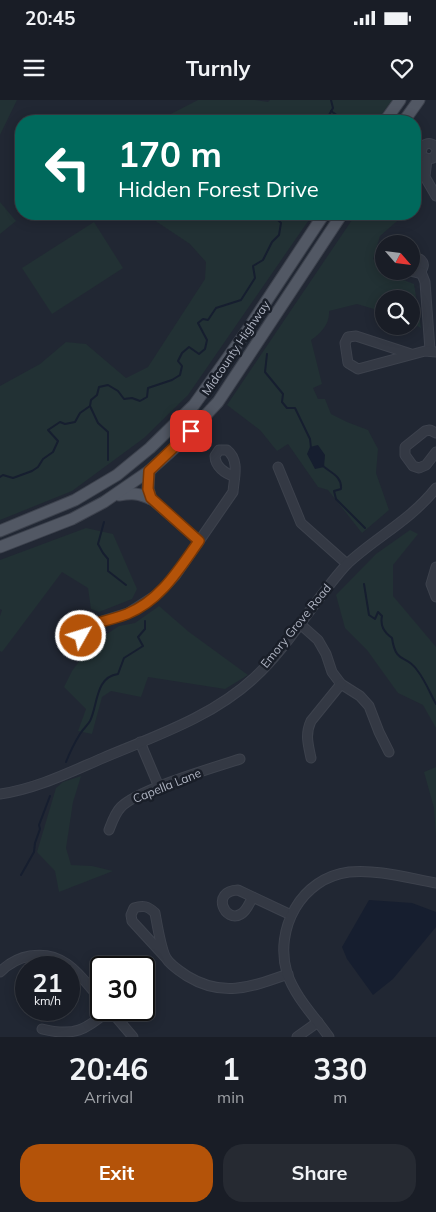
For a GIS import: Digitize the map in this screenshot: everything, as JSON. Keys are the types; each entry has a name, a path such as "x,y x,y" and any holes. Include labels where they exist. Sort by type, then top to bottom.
{"main road":[{"path":"389,115 400,100"},
{"path":"408,115 419,100"},
{"name":"Midcounty Highway","path":"0,530 75,500 117,475 150,448 194,404 246,332 320,220"},
{"name":"Midcounty Highway","path":"0,546 72,519 115,496 149,471 178,445 218,402 338,220"},
{"path":"149,471 148,489 151,498"},
{"path":"115,496 132,492 151,498"}],"street":[{"path":"436,148 430,143 423,146 421,154 427,159 433,158 436,154"},
{"path":"427,159 425,178 436,196"},
{"path":"410,354 356,336 350,337 345,343 348,363 358,369 410,354 433,351 425,282 421,272 424,267 423,262 420,260"},
{"path":"436,433 430,430 424,431 407,444 404,450 405,455 412,464 419,468 426,465 436,452"},
{"path":"278,467 301,523 347,564"},
{"path":"86,626 128,613 148,602 175,576 232,494 234,476"},
{"name":"Emory Grove Road","path":"0,794 58,777 172,729 210,709 239,690 254,678 272,659 347,564 358,553 410,516 436,488"},
{"path":"151,498 199,541"},
{"path":"436,567 431,584 436,597"},
{"path":"300,624 318,640 326,654 332,672 341,684 360,696 369,706 389,752"},
{"path":"311,758 307,740 308,727 341,684"},
{"path":"140,742 158,787"},
{"name":"Capella Lane","path":"109,830 122,805 135,797 158,787 240,759"},
{"path":"329,1037 296,992 288,974 284,956 283,943 286,928 299,902 314,887 330,878 348,872 366,872 436,883"},
{"path":"252,898 291,915"},
{"path":"166,958 155,913 150,908 144,906 134,908 131,915 132,921 166,958 183,974 201,984 231,990 253,986 288,974"},
{"path":"0,972 7,965 20,958 40,954 65,962 90,987"},
{"path":"42,1029 55,1036 67,1036 80,1034 97,1021"},
{"path":"119,1021 133,1037"},
{"path":"297,1037 318,1022"}],"shaded area":[{"path":"0,100 17,100 0,135"},
{"path":"198,100 255,100 268,102 270,100 392,100 381,115 169,115"},
{"path":"0,202 16,221 0,234"},
{"path":"154,220 309,220 188,395 144,438 72,491 0,520 0,386 40,364 66,342 86,344 126,378 148,367 205,279 206,262 190,244"},
{"path":"352,220 398,220 381,235 375,235 373,259 375,260 375,280 404,280 414,284 415,290 375,290 375,309 357,304 329,311 328,320 324,328 311,340 322,384 313,388 318,399 325,399 331,414 368,430 378,449 376,473 389,510 362,533 328,490 318,487 288,444 277,451 260,430 227,405"},
{"path":"94,222 123,268 52,314 22,268"},
{"path":"86,528 113,534 137,589 132,599 99,612 91,609 88,588 62,572 2,652 0,651 0,616 2,610 0,609 0,560"},
{"path":"410,530 418,534 393,565 393,596 436,647 436,728 423,705 398,693 367,650 345,628 336,595 376,554"},
{"path":"159,606 189,632 248,675 225,689 148,677 141,697 111,691 102,697 92,734 78,731 86,709 64,687 72,671 92,644 119,626 135,623"},
{"path":"436,767 436,837 434,808 424,772"},
{"path":"81,776 73,802 66,848 71,865 92,866 113,871 59,892 55,871 37,852 56,788 63,782"}],"water":[{"path":"318,445 325,455 324,467 315,469 307,454 310,447"},
{"path":"369,900 412,903 436,912 436,927 393,979 373,995 347,959 342,947"}],"waterway":[{"path":"329,115 333,108 331,100"},
{"path":"331,111 337,115"},
{"path":"0,477 3,475 13,478 38,467 43,459 53,452 58,441 48,430 60,422 65,424 75,422 80,413 90,406 91,400 97,395 99,387 108,385 118,391 124,399 132,398 140,401 147,397 148,388 172,380 180,375 182,366 178,361 182,353 189,347 199,354 205,349 207,340 198,323 203,319 208,320 216,308 241,300 255,278 253,266 263,260 272,242 279,235 281,223 278,220"},
{"path":"267,354 265,372 283,394 282,402 287,408 295,408 310,439 311,448"},
{"path":"90,406 98,423 108,432 108,460"},
{"path":"323,466 340,481 341,489 334,491 336,499 365,528"},
{"path":"104,522 98,544 108,559 108,571 126,585"},
{"path":"364,584 369,615 375,619 378,612 382,616 382,626 392,638 396,652 417,670 436,704"},
{"path":"66,762 78,737 93,715 101,686 105,680 118,674 124,658 143,646 138,637 145,629 145,621"},
{"path":"21,875 34,852 40,829 39,825 50,796"}],"route":[{"path":"81,636 84,634 86,626 128,613 148,602 175,576 199,541 151,498 148,489 149,471 191,431"}]}
